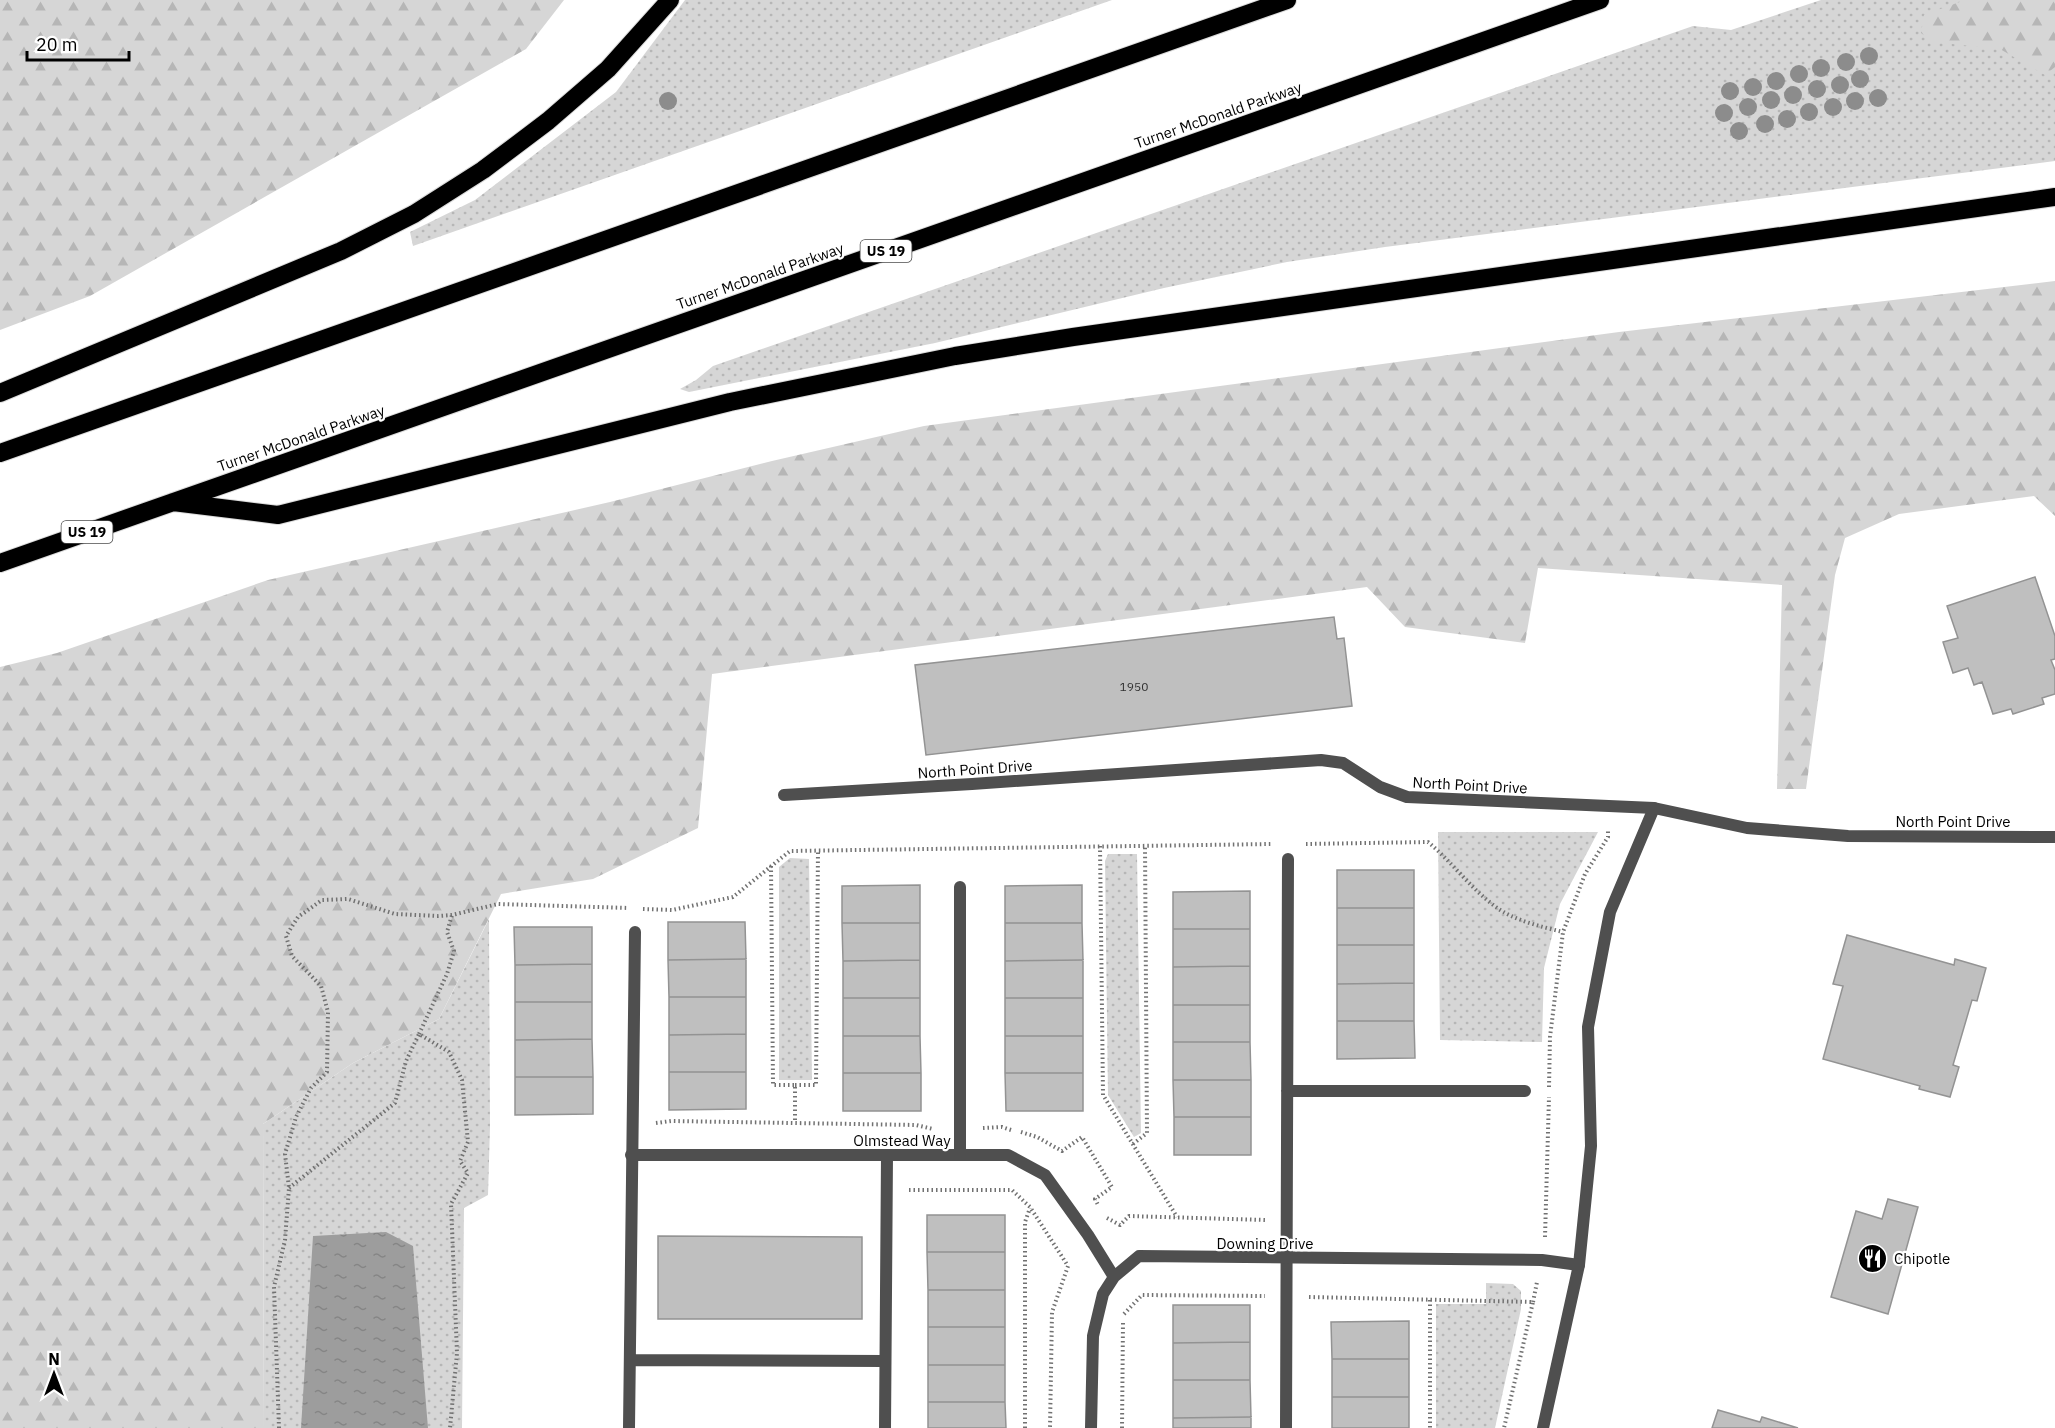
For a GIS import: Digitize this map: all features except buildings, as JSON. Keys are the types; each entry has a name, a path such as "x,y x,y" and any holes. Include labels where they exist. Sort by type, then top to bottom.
{"highway":[{"path":"0,393 341,250 414,214 483,170 548,121 608,69 670,0"},
{"path":"0,453 1287,0"},
{"name":"Turner McDonald Parkway","path":"0,563 1600,0"},
{"path":"173,502 278,515 730,402 955,356 1073,337 2052,198"}],"street":[{"name":"North Point Drive","path":"784,795 984,784 1322,760 1343,763 1380,787 1407,797 1654,808 1747,828 1837,835 2055,837"},
{"path":"1543,1428 1579,1265 1591,1146 1588,1027 1610,912 1654,808"},
{"path":"1286,1428 1288,859"},
{"path":"960,887 960,1155"},
{"path":"629,1428 634,932"},
{"path":"1287,1090 1525,1091"},
{"name":"Olmstead Way","path":"631,1155 1008,1155 1045,1175 1088,1235 1114,1277"},
{"path":"885,1428 887,1155"},
{"name":"Downing Drive","path":"1091,1428 1093,1336 1103,1294 1114,1277 1139,1256 1542,1260 1579,1265"},
{"path":"630,1360 885,1361"}],"path":[{"path":"1504,1428 1542,1260 1546,1225 1550,1037 1563,932 1585,874 1608,837 1608,806"},
{"path":"1298,844 1428,842 1498,908 1538,926 1563,932"},
{"path":"279,1428 274,1287 285,1240 289,1188 285,1154 296,1117 310,1088 327,1072 328,1012 321,986 292,956 286,936 298,917 322,900 348,899 395,914 452,915 498,904 672,910 733,897 790,851 1275,844"},
{"path":"1100,846 1103,1095 1178,1217"},
{"path":"1133,1144 1147,1133 1145,846"},
{"path":"771,866 773,1085 816,1085 818,850"},
{"path":"289,1188 395,1103 406,1061 447,974 454,951 447,932 452,915"},
{"path":"418,1034 449,1052 462,1080 468,1142 460,1161 468,1173 451,1204 457,1353 450,1428"},
{"path":"795,1085 795,1122"},
{"path":"886,1191 1012,1190 1030,1207 1068,1266 1052,1312 1050,1428"},
{"path":"1025,1428 1025,1222 1030,1207"},
{"path":"1122,1428 1124,1314 1142,1295 1533,1302"},
{"path":"1430,1300 1430,1428"}],"green space":[{"path":"0,0 564,0 526,49 90,296 0,330"},
{"path":"685,0 1112,0 413,246 410,232 475,200 616,92"},
{"path":"1821,0 2055,0 2055,161 1385,247 1287,262 1164,288 935,343 689,392 680,389 713,366 1693,26 1731,30"},
{"path":"1965,0 2055,0 2055,67 2045,75 2000,49 1933,42 1921,33 1924,15"},
{"path":"2055,281 2055,516 2034,496 1899,514 1845,538 1835,575 1806,789 1777,789 1782,585 1538,568 1525,643 1405,627 1367,587 712,674 698,828 593,879 501,894 439,1019 353,1063 263,1124 264,1428 0,1428 0,667 57,653 268,580 610,502 924,426 1619,332"},
{"path":"1438,832 1598,832 1560,904 1544,968 1542,1042 1440,1040"},
{"path":"1108,854 1137,854 1141,1133 1134,1137 1108,1095 1105,861"},
{"path":"790,858 809,859 812,1080 779,1080 779,867"},
{"path":"489,919 488,1195 464,1208 462,1428 264,1428 263,1124 353,1063 439,1019"},
{"path":"1486,1283 1513,1284 1521,1291 1521,1309 1495,1428 1436,1428 1436,1304 1486,1304"}],"water":[{"path":"386,1232 413,1246 428,1428 301,1428 313,1236"}],"place":[{"name":"Chipotle","path":"1873,1258"}]}
